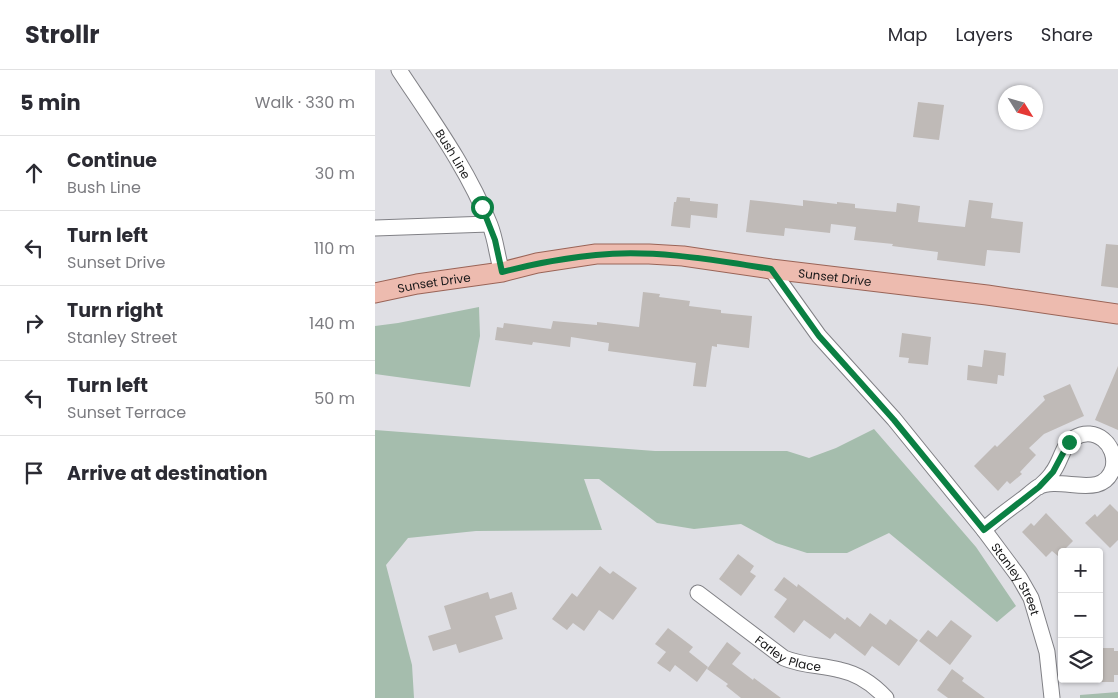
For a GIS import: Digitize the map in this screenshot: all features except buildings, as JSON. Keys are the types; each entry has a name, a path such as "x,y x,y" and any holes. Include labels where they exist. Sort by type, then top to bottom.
{"main road":[{"name":"Sunset Drive","path":"375,293 417,284 502,272 537,263 597,254 623,254 683,256 771,269 987,295 1118,314"}],"street":[{"name":"Bush Line","path":"399,70 459,161 489,224 495,240 502,272"},
{"path":"375,228 489,224"},
{"name":"Stanley Street","path":"771,269 819,336 894,420 984,530 1019,577 1031,598 1047,652 1052,698"},
{"path":"984,530 1039,487 1053,472 1065,447 1075,437 1095,434 1111,446 1114,453 1114,466 1111,473 1102,483 1096,486 1058,484 1039,487"},
{"name":"Farley Place","path":"698,593 784,658 797,664 840,670 853,674 867,681 886,698"}],"green space":[{"path":"479,307 480,336 470,387 375,374 375,326"},
{"path":"874,429 976,547 1016,606 997,622 889,533 847,553 807,553 776,543 741,524 694,529 657,523 599,479 584,479 602,530 476,531 408,538 386,565 412,665 414,698 375,698 375,430 655,451 787,451 809,458 836,448"},
{"path":"1118,692 1118,698 1080,698 1080,695"}],"route":[{"path":"482,207 495,240 502,272 537,263 597,254 683,256 771,269 819,336 894,420 984,530 1039,487 1053,472 1069,442"}]}
